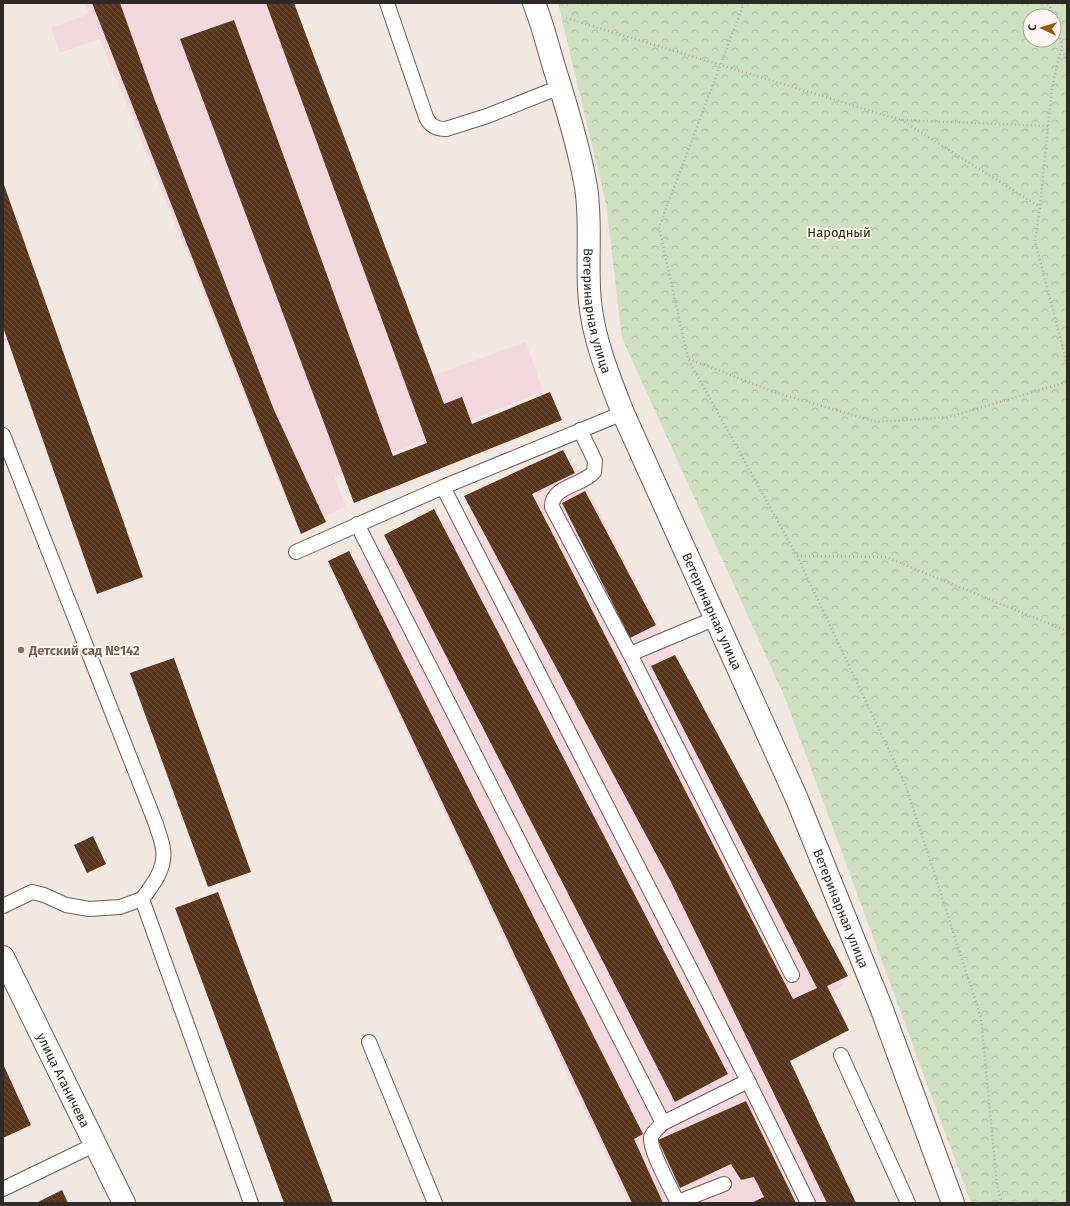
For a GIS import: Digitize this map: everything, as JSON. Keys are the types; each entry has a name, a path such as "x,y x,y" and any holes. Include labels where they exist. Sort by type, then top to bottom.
{"street":[{"name":"Ветеринарная улица","path":"536,6 581,160 586,188 589,220 587,255 590,303 600,353 623,413 797,798 881,1007 953,1203"},
{"name":"улица Аганичева","path":"3,957 124,1203"}],"lane":[{"path":"387,3 426,117 429,123 439,129 446,129 487,116 560,87"},
{"path":"296,552 443,487 623,413"},
{"path":"580,430 595,461 594,472 587,478 557,493 552,502 552,507 630,654 792,975"},
{"path":"3,435 156,824 163,850 162,869 152,886 142,899 120,907 89,909 66,905 44,895 32,892 3,906"},
{"path":"443,487 748,1081 808,1203"},
{"path":"357,524 663,1123"},
{"path":"630,654 716,618"},
{"path":"142,899 251,1203"},
{"path":"369,1042 435,1203"},
{"path":"841,1055 908,1203"},
{"path":"724,1184 678,1202 653,1150 651,1138 653,1133 663,1123 748,1081"},
{"path":"3,1189 96,1144"}],"path":[{"path":"744,3 659,227 688,359 797,556 906,786 981,1018 997,1185 1002,1203"},
{"path":"536,6 721,66 901,120 1048,126"},
{"path":"1062,46 1067,64"},
{"path":"1062,48 1052,87 1040,207 1035,241 1067,364"},
{"path":"901,120 1040,207"},
{"path":"688,359 776,393 877,422 949,417 1067,382"},
{"path":"797,556 886,557 1067,631"}],"shaded area":[{"path":"85,3 285,3 423,379 526,342 543,391 334,477 346,506 298,529 100,39 60,53 51,28 89,14"},
{"path":"575,464 844,986 763,1025 847,1203 628,1203 332,573"}],"green space":[{"name":"Народный","path":"558,3 1067,3 1067,1203 971,1203 785,698 622,338 606,204"}],"building":[{"path":"92,3 120,3 154,98 274,410 326,522 301,534"},
{"path":"266,3 294,3 444,404 462,397 472,424 550,392 562,420 354,503 180,39 234,20 393,456 427,443"},
{"path":"3,182 143,577 97,594 3,327"},
{"path":"563,450 575,473 532,494 793,999 817,988 651,666 675,655 848,976 827,986 849,1030 790,1061 856,1203 827,1203 670,880 464,496"},
{"path":"585,491 656,625 630,638 562,503"},
{"path":"434,509 728,1074 675,1102 384,535"},
{"path":"349,551 643,1134 634,1139 663,1203 632,1203 328,561"},
{"path":"174,658 251,872 208,887 130,673"},
{"path":"93,836 106,864 87,873 74,845"},
{"path":"218,892 333,1203 284,1203 175,908"},
{"path":"3,1064 31,1125 3,1138"},
{"path":"746,1101 796,1203 751,1203 764,1197 754,1177 741,1180 731,1164 680,1188 658,1140"},
{"path":"62,1190 68,1203 36,1203"}],"place":[{"name":"Детский сад №142","path":"21,650"}]}
